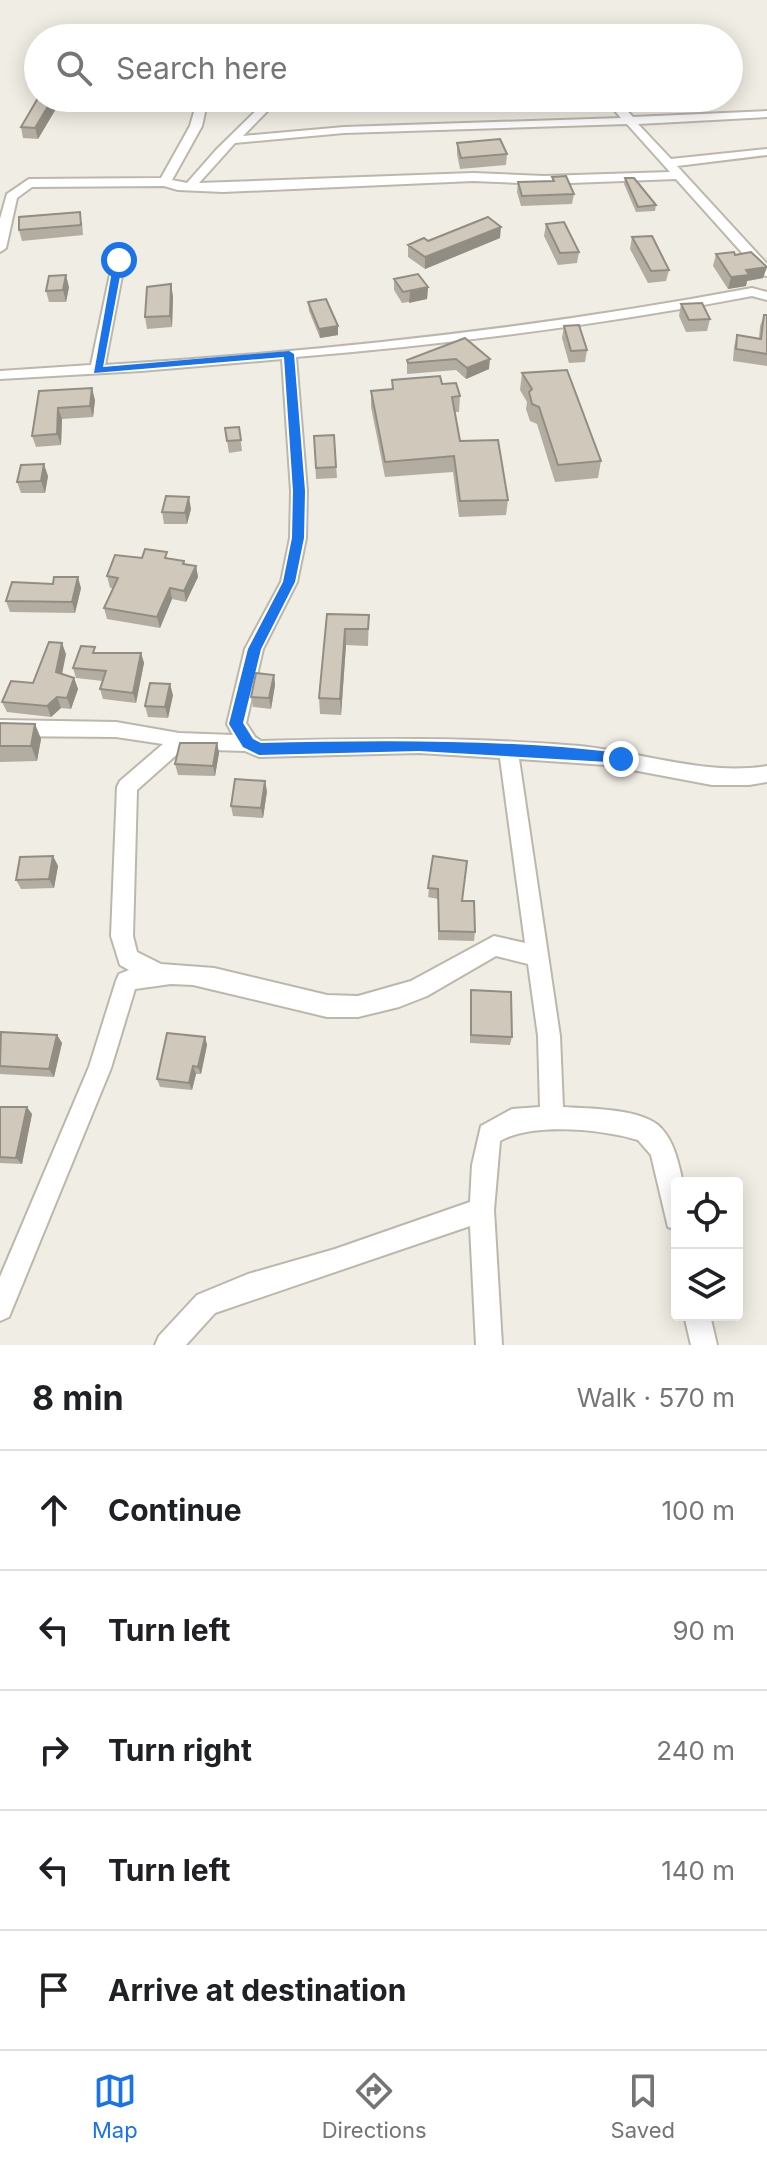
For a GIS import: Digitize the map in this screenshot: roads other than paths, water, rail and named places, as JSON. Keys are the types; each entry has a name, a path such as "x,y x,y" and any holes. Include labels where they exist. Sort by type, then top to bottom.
{"street":[{"path":"165,182 196,126 200,112"},
{"path":"190,187 261,112"},
{"path":"622,112 767,272"},
{"path":"233,140 344,130 542,125 767,114"},
{"path":"668,163 767,152"},
{"path":"0,248 11,197 29,183 165,182 190,187 343,185 473,177 544,180 679,175"},
{"path":"97,370 119,260"},
{"path":"0,375 97,370 455,339 636,314 752,292 767,296"},
{"path":"248,743 236,724 254,649 289,582 298,538 299,491 289,354"},
{"path":"0,728 135,731 163,734 179,741 248,743 259,749 419,745 556,751 621,759 709,777 745,780 767,774"},
{"path":"154,972 128,958 122,936 127,787 179,741"},
{"path":"508,751 549,1036 552,1118"},
{"path":"0,1308 100,1068 127,981 154,972 225,978 336,1007 368,1004 419,990 494,946 537,956"},
{"path":"489,1345 482,1210 489,1134 512,1121 552,1118 636,1127 653,1135 665,1162 671,1190"},
{"path":"168,1345 206,1304 248,1287 335,1262 482,1210"},
{"path":"698,1321 704,1345"}]}
